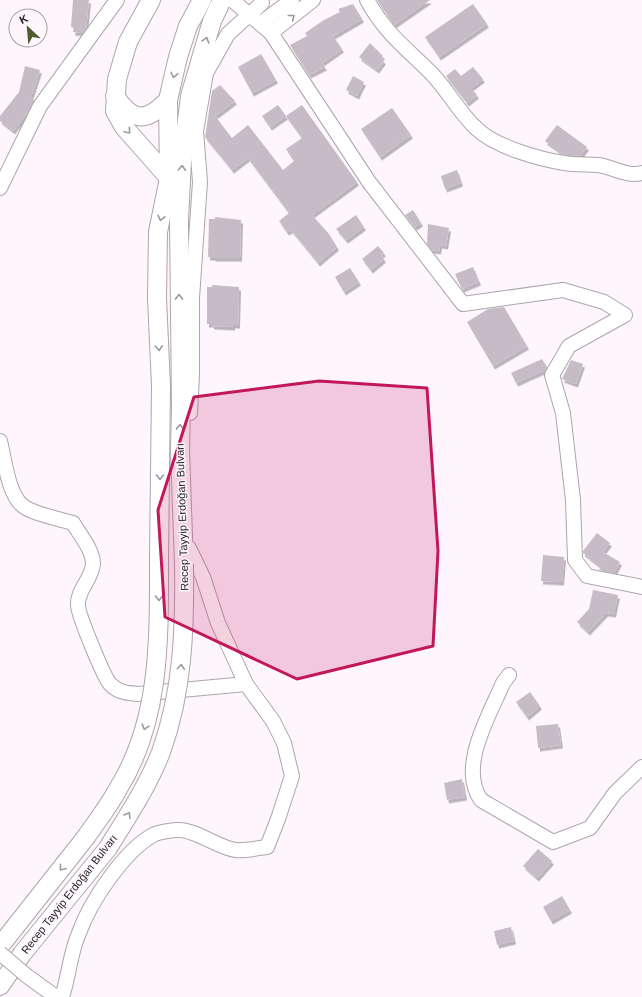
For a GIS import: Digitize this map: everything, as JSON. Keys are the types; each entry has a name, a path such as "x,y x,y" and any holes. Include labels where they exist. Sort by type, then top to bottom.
{"main road":[{"path":"151,0 128,42 117,80 115,111 124,127 169,178"},
{"name":"Recep Tayyip Erdoğan Bulvarı","path":"0,946 86,837 119,789 145,728 157,669 161,386 157,298 158,232 169,178 168,100 178,57 188,26 202,0"},
{"name":"Recep Tayyip Erdoğan Bulvarı","path":"0,986 22,954 108,848 135,803 160,754 174,712 181,673 184,640 184,564 180,451 179,220 182,161 190,96 212,21 222,0"},
{"path":"115,96 124,109 135,115 146,117 156,113 168,100"}],"street":[{"path":"0,188 40,106 117,0"},
{"path":"251,12 292,0"},
{"path":"271,33 313,0"},
{"path":"367,0 378,20 392,37 432,74 477,130 496,142 538,158 565,163 599,165 632,174 642,173"},
{"path":"190,412 192,375 192,298 200,182 196,131 206,73 228,34 260,2"},
{"path":"251,12 271,33 369,182 463,304 563,290 604,302 625,315 569,346 552,375 563,413 573,500 575,560 586,576 642,587"},
{"path":"0,441 12,489 20,504 27,509 73,523 90,551 93,564 90,575 80,592 78,604 101,670 110,684 122,693 138,694 246,684"},
{"path":"62,997 76,939 88,912 106,881 135,850 153,834 180,830 235,850 267,848 292,776 284,742 273,721 246,684 218,623 203,576 189,548"},
{"path":"509,675 503,683 475,752 472,773 474,791 481,800 553,842 590,828 615,793 642,767"},
{"path":"0,953 27,976 56,997"}],"highlighted area":[{"path":"319,381 427,388 438,551 433,646 297,679 165,617 158,510 194,397"}],"building":[{"path":"73,0 89,0 86,28 82,33 73,32 74,28 71,27"},
{"path":"377,0 430,0 394,25"},
{"path":"353,4 362,19 333,36 342,49 322,63 325,67 309,75 290,45 307,36 305,33 324,20 340,12 338,9"},
{"path":"473,4 487,24 439,57 425,37"},
{"path":"370,43 383,56 381,58 384,61 377,70 359,57"},
{"path":"261,54 276,80 252,93 238,67"},
{"path":"25,66 40,70 31,97 34,100 28,112 13,131 0,121 0,116 19,92"},
{"path":"473,67 483,79 471,88 477,95 467,103 446,76 455,69 461,76"},
{"path":"353,76 364,82 357,96 346,90"},
{"path":"220,85 235,101 215,116 232,138 248,125 283,170 294,161 286,149 302,138 286,116 302,105 357,182 312,215 329,234 337,247 318,263 291,230 287,232 279,221 289,213 248,158 232,170 205,137 212,91"},
{"path":"278,105 286,116 270,127 262,116"},
{"path":"392,108 411,135 380,157 361,129"},
{"path":"557,125 587,147 580,156 563,154 545,141"},
{"path":"457,170 461,183 445,189 441,176"},
{"path":"413,210 421,223 415,227 405,215"},
{"path":"356,215 364,227 346,240 336,229"},
{"path":"215,217 241,220 240,258 208,257 209,219 215,219"},
{"path":"428,224 449,228 446,246 440,245 439,251 432,250 427,244"},
{"path":"378,246 384,253 381,255 384,259 371,270 362,259"},
{"path":"473,267 479,282 462,289 455,274"},
{"path":"350,268 359,282 344,292 335,277"},
{"path":"212,285 239,287 238,325 233,325 233,327 212,326 212,324 207,324 207,287 212,287"},
{"path":"504,307 527,346 493,366 467,322 488,309"},
{"path":"542,359 547,367 545,370 516,383 511,373"},
{"path":"571,360 583,364 576,384 562,379"},
{"path":"597,533 610,543 603,552 620,562 614,573 599,570 601,567 583,553"},
{"path":"543,555 564,557 562,582 541,581"},
{"path":"593,590 618,595 614,614 606,613 588,632 577,622 589,609"},
{"path":"530,692 540,706 527,717 516,702"},
{"path":"558,724 561,745 538,748 536,726"},
{"path":"462,779 465,797 447,800 444,783"},
{"path":"538,849 552,861 537,878 523,866"},
{"path":"562,896 570,910 551,921 543,907"},
{"path":"511,927 514,941 497,945 494,931"}]}
